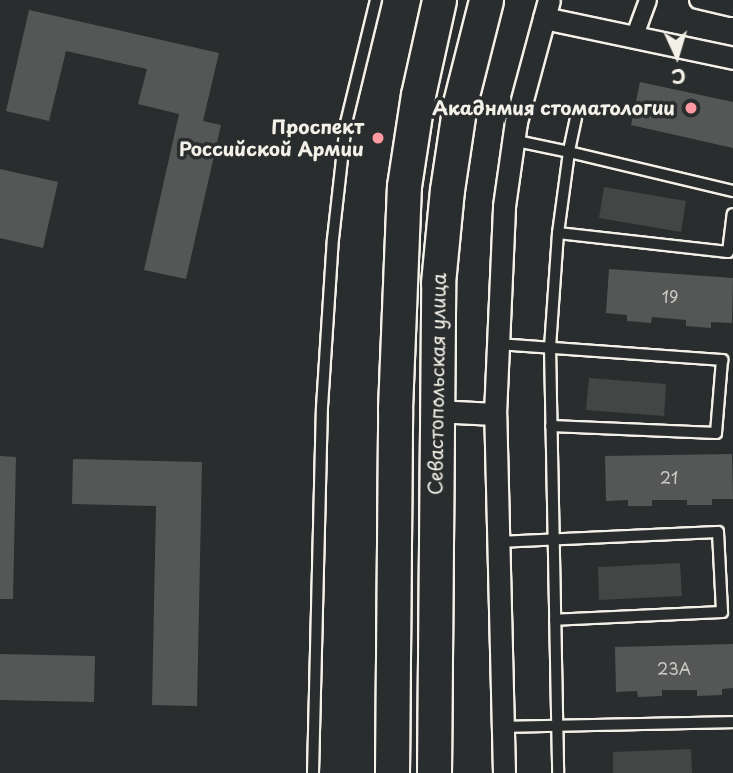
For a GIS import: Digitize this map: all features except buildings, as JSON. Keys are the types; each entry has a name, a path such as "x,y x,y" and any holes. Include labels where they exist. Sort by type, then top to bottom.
{"main road":[{"name":"Севастопольская улица","path":"392,773 395,409 404,186 418,95 439,0"},
{"name":"Севастопольская улица","path":"434,773 438,283 447,190 460,103 486,0"}],"street":[{"path":"634,38 648,0"},
{"path":"698,0 733,8"},
{"path":"504,773 495,414 504,206 512,140 547,9 634,38 733,58"},
{"path":"435,411 495,414"}],"lane":[{"path":"313,773 322,407 333,239 346,123 376,0"},
{"path":"558,773 550,347 558,233 577,113"},
{"path":"512,140 733,191"},
{"path":"558,233 728,252 733,214"},
{"path":"499,344 722,360 716,433 551,426"},
{"path":"497,542 718,532 722,612 555,620"},
{"path":"503,727 733,722"}],"shaded area":[{"path":"604,187 686,201 681,232 599,218"},
{"path":"589,378 666,384 664,416 586,410"},
{"path":"680,563 682,596 599,600 598,567"},
{"path":"691,749 692,773 613,773 613,752"}],"place":[{"name":"Акаднмия стоматологии","path":"691,108"},
{"name":"Проспект Российской Армии","path":"378,138"}]}
